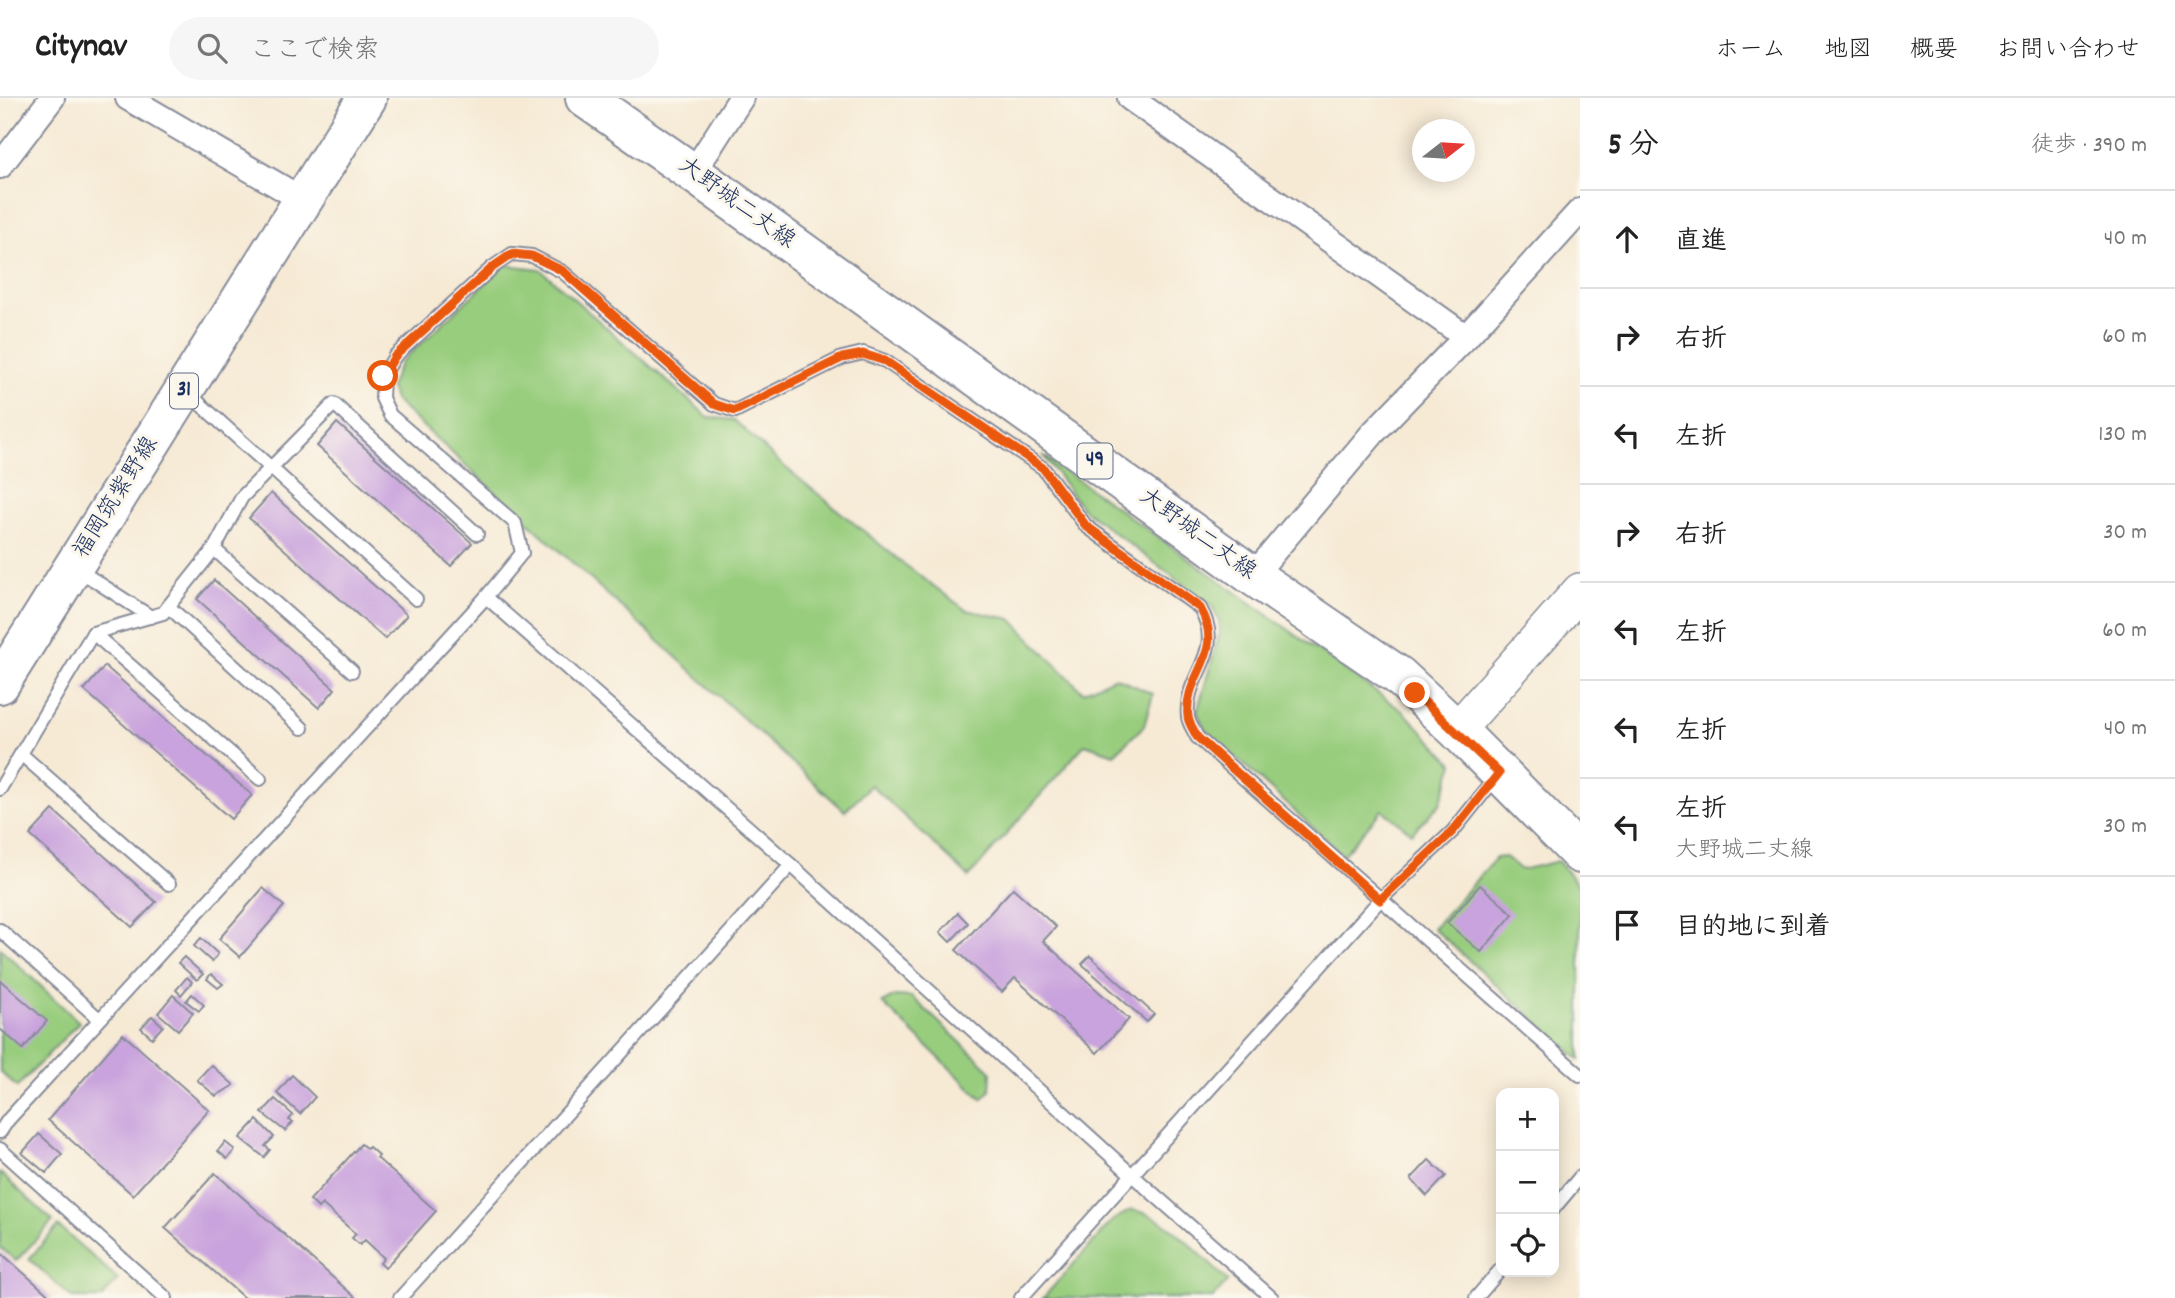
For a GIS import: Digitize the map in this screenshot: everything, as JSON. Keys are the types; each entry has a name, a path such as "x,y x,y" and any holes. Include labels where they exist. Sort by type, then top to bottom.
{"main road":[{"name":"福岡筑紫野線","path":"0,684 367,98"},
{"name":"大野城二丈線","path":"585,98 1254,576 1399,676 1457,730 1580,854"}],"street":[{"path":"0,166 52,98"},
{"path":"128,98 303,200"},
{"path":"693,173 741,98"},
{"path":"1130,98 1466,337"},
{"path":"1254,576 1373,433 1577,219"},
{"path":"1457,730 1580,591"}],"lane":[{"path":"0,1132 4,1116 99,1019 486,597 522,552 515,523 390,415 382,398 383,376 395,356 493,267 512,254 532,256 563,271 714,404 735,411 842,358 863,354 885,361 1043,468 1086,526 1200,608 1209,624 1209,647 1188,701 1188,720 1197,737 1580,1075"},
{"path":"185,390 416,599"},
{"path":"0,789 93,633 163,613 214,549 242,497 334,404 477,534"},
{"path":"214,549 352,671"},
{"path":"74,567 151,617"},
{"path":"486,597 791,865 1132,1175 1272,1298"},
{"path":"169,607 302,728"},
{"path":"93,633 260,779"},
{"path":"21,754 169,884"},
{"path":"1021,1298 1380,900 1453,831 1499,773"},
{"path":"400,1298 791,865"},
{"path":"0,930 99,1019"},
{"path":"0,1149 166,1298"},
{"path":"1559,1202 1580,1177"},
{"path":"1476,1298 1496,1275"}],"green space":[{"path":"505,265 540,269 708,417 734,420 780,463 904,564 966,610 1011,619 1083,692 1115,677 1153,694 1144,726 1114,754 1085,744 969,877 871,785 845,811 394,400 390,387 400,363"},
{"path":"1043,455 1404,712 1454,764 1440,804 1412,833 1382,810 1343,855 1206,730 1197,712 1220,632 1219,621 1212,606 1083,509"},
{"path":"1506,857 1521,870 1558,861 1580,887 1580,1060 1433,928 1496,858"},
{"path":"0,948 79,1022 17,1087 0,1072"},
{"path":"895,996 912,997 991,1071 990,1091 982,1099 882,1003"},
{"path":"0,1173 53,1221 16,1261 0,1247"},
{"path":"1131,1210 1157,1219 1170,1228 1228,1281 1213,1298 1043,1298 1113,1220"},
{"path":"58,1226 118,1279 102,1298 72,1298 29,1259"}],"building":[{"path":"337,423 472,543 451,566 317,446"},
{"path":"271,493 407,615 385,639 249,518"},
{"path":"214,580 335,689 319,708 197,599"},
{"path":"105,666 252,795 231,819 84,690"},
{"path":"53,810 156,902 132,927 30,835"},
{"path":"1480,885 1513,914 1481,952 1447,923"},
{"path":"263,888 284,906 240,957 219,939"},
{"path":"1013,888 1056,927 1043,941 1129,1019 1097,1053 1015,978 1002,992 956,950"},
{"path":"958,913 968,923 950,942 940,932"},
{"path":"201,938 218,954 212,962 194,946"},
{"path":"1090,956 1154,1014 1147,1022 1082,964"},
{"path":"184,957 203,974 197,980 178,963"},
{"path":"211,974 223,984 218,988 207,979"},
{"path":"187,977 192,982 181,995 176,990"},
{"path":"0,980 47,1021 23,1049 0,1029"},
{"path":"192,994 204,1005 199,1011 186,1001"},
{"path":"173,995 193,1013 178,1030 158,1013"},
{"path":"152,1016 163,1026 152,1038 141,1028"},
{"path":"123,1034 209,1110 133,1195 48,1120"},
{"path":"211,1065 234,1085 216,1096 197,1080"},
{"path":"292,1075 315,1097 300,1114 277,1093"},
{"path":"275,1099 293,1115 289,1120 293,1122 285,1131 262,1113"},
{"path":"257,1120 274,1137 265,1146 270,1150 264,1157 240,1138"},
{"path":"39,1134 62,1154 46,1173 22,1153"},
{"path":"225,1142 235,1150 227,1159 218,1151"},
{"path":"361,1144 367,1149 369,1147 379,1156 377,1158 436,1211 385,1268 380,1263 384,1258 365,1240 360,1245 352,1238 356,1234 322,1204 318,1208 310,1200"},
{"path":"1429,1160 1446,1176 1427,1196 1411,1179"},
{"path":"215,1173 356,1298 244,1298 165,1228"},
{"path":"0,1252 52,1298 0,1298"}],"route":[{"path":"383,376 395,356 493,267 512,254 532,256 563,271 714,404 735,411 842,358 863,354 885,361 1043,468 1086,526 1200,608 1209,624 1209,647 1188,701 1188,720 1197,737 1380,900 1453,831 1499,773 1457,730 1415,693"}]}
